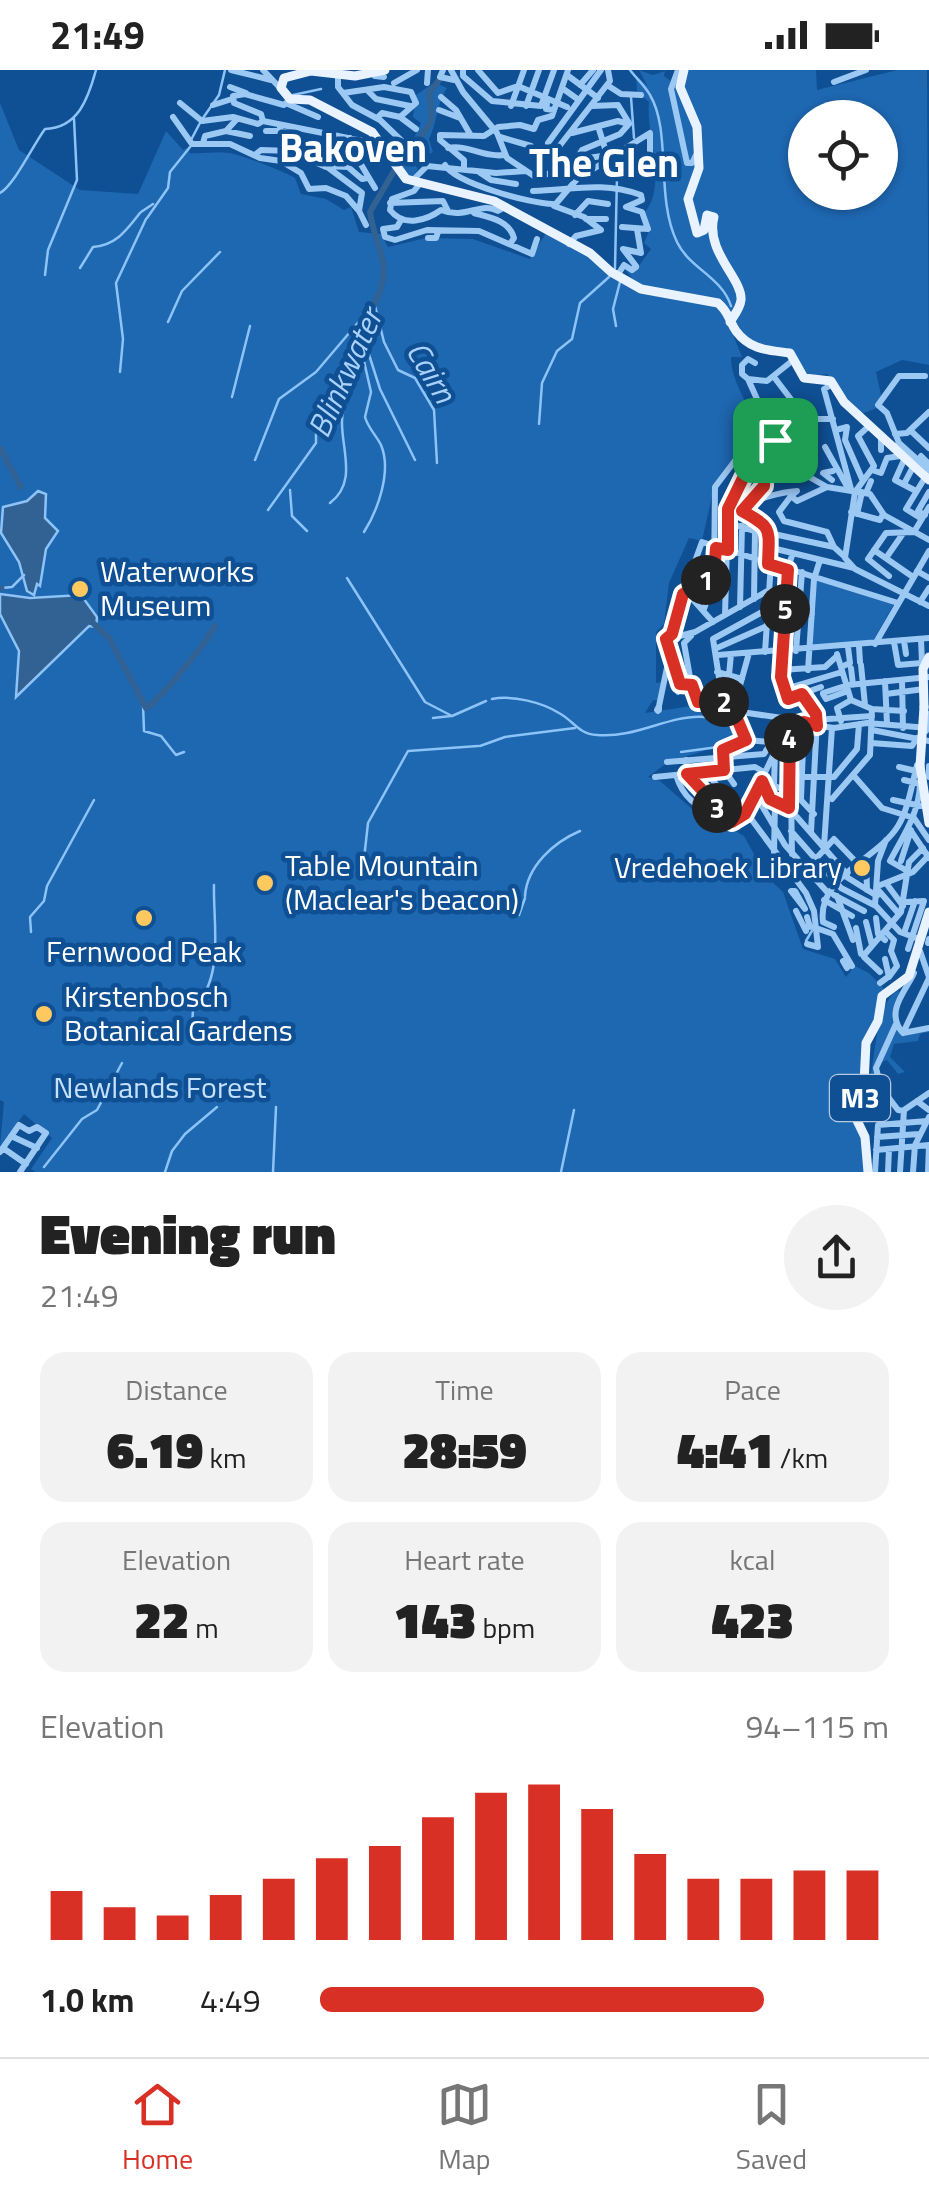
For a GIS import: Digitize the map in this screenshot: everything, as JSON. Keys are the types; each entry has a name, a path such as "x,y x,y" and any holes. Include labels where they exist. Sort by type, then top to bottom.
{"main road":[{"path":"681,70 680,87 697,124 699,150 688,206 697,233 704,230 707,215 714,217 711,231 719,262 740,293 740,306 731,323"},
{"path":"375,73 294,72 284,80 282,90 288,102 310,100 372,132 399,175 532,219 641,289 712,301 741,336 768,354 790,353 804,378 828,384 913,467 928,472"},
{"path":"925,667 921,772 926,811"},
{"name":"M3","path":"871,1172 865,1138 853,1118 852,1106 864,1083 866,1044 878,1020 881,999 908,976 929,918"},
{"name":"M3","path":"871,1172 868,1136 856,1109 868,1084 871,1042 882,1021 884,1002 910,979 929,918"},
{"path":"884,1002 902,989"}],"street":[{"path":"231,70 271,80"},
{"path":"262,70 282,90"},
{"path":"343,93 394,86 417,70"},
{"path":"426,83 428,70"},
{"path":"443,70 440,77 454,80"},
{"path":"451,70 454,80 494,128 505,155 538,178 551,172 577,179"},
{"path":"462,70 492,102 511,106 547,107 557,101 567,73 598,98"},
{"path":"470,82 476,70 498,93 518,86 568,107"},
{"path":"511,106 524,70"},
{"path":"526,106 539,70"},
{"path":"548,118 544,95 554,70"},
{"path":"562,88 575,97 600,70 607,85 620,94 640,95"},
{"path":"681,70 670,89 688,164 699,150"},
{"path":"834,82 866,70"},
{"path":"375,73 414,94 416,103 400,117"},
{"path":"266,131 280,128 350,138 381,149 405,146 377,118 354,106 343,93 338,78"},
{"path":"551,172 554,154 607,85"},
{"path":"548,143 583,87"},
{"path":"230,88 245,94"},
{"path":"368,90 376,98 410,106"},
{"path":"232,100 235,94 245,94 288,102 318,117"},
{"path":"441,97 470,134"},
{"path":"214,105 232,100 262,115 263,121"},
{"path":"180,102 202,120 258,124 263,121"},
{"path":"592,106 618,104 627,123"},
{"path":"547,107 548,118"},
{"path":"440,112 462,119"},
{"path":"377,118 382,113 400,117 416,129"},
{"path":"172,116 181,123 191,144 232,144 287,163 308,188 328,189 335,196 347,197 366,225"},
{"path":"464,168 464,160 440,136 484,136 494,128 520,124 533,129 538,120 548,118"},
{"path":"226,131 236,120"},
{"path":"576,130 618,120 627,123"},
{"path":"263,121 290,132 316,161 362,193 359,212"},
{"path":"553,163 577,156 627,123"},
{"path":"553,204 572,190 577,179 610,158 650,133 650,174 620,169 610,158 598,126"},
{"path":"202,143 205,136 226,131 250,136"},
{"path":"338,148 350,138"},
{"path":"499,138 531,146"},
{"path":"322,146 356,156 375,188"},
{"path":"448,148 466,148 485,156 505,155"},
{"path":"256,154 261,150 288,150 310,163 316,161"},
{"path":"577,156 610,158"},
{"path":"434,217 401,220 391,213 390,203 397,195 414,191 422,168 433,161 479,171 526,170"},
{"path":"445,165 469,184 523,200 553,204 586,218 606,219"},
{"path":"326,167 345,166 361,178 368,178"},
{"path":"479,171 491,180 516,184"},
{"path":"533,191 616,186 642,196 626,206 643,214 648,229 622,227"},
{"path":"390,203 404,206 443,201 448,209"},
{"path":"575,215 588,201 608,204"},
{"path":"432,206 490,216 511,230 514,238 510,244"},
{"path":"474,213 486,206 498,211 505,207"},
{"path":"434,217 438,210 448,209"},
{"path":"434,217 440,232"},
{"path":"573,242 601,231 586,218"},
{"path":"401,220 398,227 384,229 384,235 395,240 425,230 479,231 498,243 531,254 537,239"},
{"path":"618,276 624,265 636,268 622,251 627,246 642,252 637,229"},
{"path":"428,238 436,238 440,232"},
{"path":"755,364 748,359 742,364 742,374 748,379 779,450 765,463 765,484 756,500"},
{"path":"748,379 764,382 792,361"},
{"path":"916,491 895,478 896,447 878,405 891,393 898,377 925,376"},
{"path":"774,377 806,419 832,418"},
{"path":"828,384 836,437 867,481"},
{"path":"798,409 784,408 798,430"},
{"path":"872,470 882,472 887,458 929,412"},
{"path":"770,428 776,417"},
{"path":"845,557 857,491 874,465 858,436 868,426"},
{"path":"750,432 770,428"},
{"path":"836,437 848,428 845,449 860,502 854,513"},
{"path":"910,430 929,448"},
{"path":"922,442 929,434"},
{"path":"722,703 716,648 721,634 731,496 748,468 746,455 775,440"},
{"path":"825,447 836,478 878,505 883,514 904,530"},
{"path":"881,450 896,447 928,472"},
{"path":"921,456 928,472"},
{"path":"737,458 715,487 740,607"},
{"path":"788,465 827,487 857,491"},
{"path":"904,484 913,467"},
{"path":"925,514 912,514 906,509 928,472"},
{"path":"792,496 797,501 827,487"},
{"path":"766,652 769,533 762,519 743,512 744,506 797,492 779,512 783,520 827,532 834,547 852,567"},
{"path":"925,514 918,511 929,492"},
{"path":"860,502 878,505"},
{"path":"854,513 880,520 883,514"},
{"path":"886,558 912,514"},
{"path":"914,532 925,514"},
{"path":"691,684 679,688 669,637 683,591 755,531 728,523"},
{"path":"704,609 714,575 742,526"},
{"path":"890,576 868,560 886,533 904,530 929,540"},
{"path":"769,533 834,547"},
{"path":"768,547 852,567 929,606"},
{"path":"874,550 897,566 929,578"},
{"path":"727,551 898,603"},
{"path":"727,551 754,598"},
{"path":"875,644 929,551"},
{"path":"792,553 803,573 812,614 808,670"},
{"path":"820,560 803,573 785,612 781,670 788,699 804,693 897,680 925,667"},
{"path":"878,596 897,566"},
{"path":"844,584 852,567"},
{"path":"796,652 803,573"},
{"path":"683,591 714,575"},
{"path":"920,602 928,590"},
{"path":"683,591 720,618"},
{"path":"669,637 690,633 767,592"},
{"path":"721,634 768,611 812,614"},
{"path":"742,623 749,635"},
{"path":"716,648 767,626"},
{"path":"690,633 684,645 697,702 735,700"},
{"path":"716,648 732,654 836,652 848,647 925,639 925,667"},
{"path":"904,641 906,654"},
{"path":"894,642 897,664 925,667"},
{"path":"831,800 869,756 871,720 859,646"},
{"path":"822,690 850,662 848,647"},
{"path":"781,670 824,667 836,652"},
{"path":"836,652 849,687"},
{"path":"658,706 670,654"},
{"path":"729,675 732,654"},
{"path":"746,740 734,711 748,654"},
{"path":"887,724 897,680 906,665"},
{"path":"851,668 851,700 871,720 902,736 923,740"},
{"path":"718,676 729,675 751,684"},
{"path":"706,703 718,676"},
{"path":"897,680 895,693 904,711 902,736"},
{"path":"785,689 803,683 822,690"},
{"path":"803,683 816,714 817,728 816,799 810,832"},
{"path":"807,918 814,926 818,947 806,942 814,926 825,901 886,838 903,814 921,772 926,702 895,693"},
{"path":"851,700 837,708 844,719 859,728"},
{"path":"802,777 831,778 856,750 859,728 888,710 904,711"},
{"path":"734,711 817,728 832,728 844,719"},
{"path":"828,719 926,727"},
{"path":"667,762 722,754 764,754 773,740 802,724"},
{"path":"801,800 802,724"},
{"path":"824,848 830,816 832,728"},
{"path":"686,760 687,776 732,822 746,812 760,774 787,730"},
{"path":"787,730 791,851"},
{"path":"722,754 746,740 773,740"},
{"path":"871,743 913,746 923,740"},
{"path":"722,754 725,772 734,784"},
{"path":"774,754 774,785"},
{"path":"789,758 803,759"},
{"path":"899,766 921,772"},
{"path":"707,774 727,800 746,812 774,854 842,918"},
{"path":"760,774 775,802 774,854"},
{"path":"655,777 760,774 801,800 814,814"},
{"path":"854,776 881,807 914,818 929,840"},
{"path":"665,786 665,780 676,777"},
{"path":"676,777 684,794 702,808 718,808"},
{"path":"897,790 909,793 926,811"},
{"path":"755,793 776,832 825,901 852,916"},
{"path":"816,799 831,800"},
{"path":"893,800 926,811"},
{"path":"775,802 789,808 846,875 866,890 880,889 928,858 910,829"},
{"path":"910,873 890,861 914,818 926,811"},
{"path":"865,953 886,938 905,901 910,873 910,829"},
{"path":"792,834 839,886 875,906 904,933 922,939"},
{"path":"875,906 880,889 878,860 886,838"},
{"path":"803,873 834,839 858,864"},
{"path":"907,859 922,848"},
{"path":"866,857 866,890"},
{"path":"894,880 905,901"},
{"path":"825,901 839,886"},
{"path":"880,889 905,901 920,901"},
{"path":"880,889 899,914"},
{"path":"825,901 864,912"},
{"path":"904,933 920,901"},
{"path":"920,901 922,939"},
{"path":"839,908 853,940"},
{"path":"796,911 832,934 847,964"},
{"path":"876,918 897,972 880,983"},
{"path":"929,918 913,976 902,989 896,1024 876,1068 882,1089 898,1110 929,1093"},
{"path":"865,953 866,922"},
{"path":"814,926 834,927"},
{"path":"856,928 865,953 880,972"},
{"path":"908,950 922,939"},
{"path":"903,1032 929,977 920,950"},
{"path":"896,1024 903,1032"},
{"path":"903,1032 929,1028"},
{"path":"864,1108 868,1096 882,1089"},
{"path":"917,1101 929,1116"},
{"path":"900,1172 904,1110"},
{"path":"919,1110 929,1116"},
{"path":"876,1150 902,1148 915,1146 929,1145 928,1168 914,1169 915,1146 929,1116"},
{"path":"871,1172 880,1125 929,1116"},
{"path":"20,1172 26,1164 37,1148 46,1134 36,1126 30,1132 19,1125 1,1150 26,1164"},
{"path":"877,1137 921,1134"},
{"path":"11,1136 37,1148"},
{"path":"888,1172 889,1149"}],"green space":[{"name":"Newlands Forest","path":"639,70 653,75 665,71 664,76 672,82 685,70 816,70 817,90 897,70 927,70 929,365 902,360 876,372 882,400 877,408 858,415 827,374 805,377 796,358 773,353 737,332 734,337 742,357 731,357 732,366 755,429 739,434 737,456 715,483 702,541 689,538 669,583 664,624 656,632 656,683 661,682 658,701 653,700 645,713 731,700 745,738 668,762 648,777 660,781 699,815 710,816 744,836 766,876 783,892 803,949 835,959 846,977 855,966 869,973 884,989 859,1091 848,1111 862,1135 866,1172 35,1172 31,1169 52,1138 24,1114 0,1146 4,1102 0,1100 0,103 19,150 80,190 138,194 166,131 183,150 191,146 189,153 242,156 295,178 301,194 326,199 344,210 351,207 359,232 381,234 388,247 426,238 473,239 530,259 546,233 632,278 623,267 635,271 651,249 644,243 649,231 645,212 655,187 649,102 637,92 636,76 647,85"},
{"path":"441,78 440,85 447,88 429,139 433,152 414,162 418,170 410,179 389,152 414,138 421,123 413,117 416,95"},
{"path":"816,579 894,604 873,641 811,648"},
{"path":"899,990 896,1027 908,1035 929,1032 920,1034 918,1041 894,1044 890,1057 905,1072 898,1074 887,1060 877,1064 879,1086 866,1092 884,1008"}],"shaded area":[{"path":"38,491 46,494 45,518 58,531 46,549 40,586 37,584 34,595 27,591 19,562 1,533 3,507 27,501"},
{"path":"0,594 30,598 81,595 97,617 96,627 89,626 16,697 19,651 0,614"}],"waterway":[{"path":"0,193 18,173 45,129 74,118 96,70"},
{"path":"203,118 219,95 225,70"},
{"path":"630,70 657,110 667,205 677,242 689,259 720,287 731,306"},
{"name":"Blinkwater","path":"397,168 412,158 430,124 429,93 442,76"},
{"path":"293,95 321,89"},
{"path":"631,97 634,138"},
{"path":"45,275 48,250 77,180 74,119"},
{"path":"191,140 201,121"},
{"path":"147,218 168,188 170,172 190,147"},
{"path":"615,268 617,176 630,147"},
{"name":"Blinkwater","path":"374,305 384,268 370,212 394,171"},
{"path":"141,212 153,204"},
{"path":"80,268 93,247 114,240 140,213"},
{"path":"120,372 123,339 116,283 146,219"},
{"path":"168,322 182,291 220,252"},
{"path":"539,424 542,383 557,351 572,339 580,303 609,277"},
{"path":"616,326 613,309 620,282"},
{"path":"255,460 279,399 316,372 373,305"},
{"name":"Blinkwater","path":"268,510 316,443 316,432 359,354 374,305"},
{"name":"Cairn","path":"375,306 384,342 398,370 415,378 434,410 437,463"},
{"path":"232,397 250,326"},
{"path":"364,339 380,389 415,460"},
{"path":"361,348 371,392 365,417 381,445 385,466 378,502 364,532"},
{"path":"330,503 339,495 346,475 342,420 350,372"},
{"path":"0,448 21,487"},
{"path":"290,490 292,516 307,531"},
{"path":"2,588 12,587 24,575"},
{"path":"347,578 425,702 452,716 486,701"},
{"path":"94,624 109,638 146,708 183,670 215,626"},
{"path":"492,699 517,699 544,706 581,730 597,735 617,735 690,717 724,722 742,734"},
{"path":"143,704 144,731 161,736 176,755 184,752"},
{"path":"433,718 451,716"},
{"path":"480,746 505,737 575,728"},
{"path":"681,752 718,747 741,736"},
{"path":"364,859 368,823 408,751 478,746"},
{"path":"31,932 30,917 44,901 47,886 94,800"},
{"path":"525,896 536,865 580,831"},
{"path":"192,1029 193,1009 210,982 213,967 214,885"},
{"path":"519,915 525,898"},
{"path":"806,941 813,929"},
{"path":"44,1167 82,1119 97,1110 122,1063"},
{"path":"165,1172 172,1151 185,1134 217,1107"},
{"path":"273,1172 276,1107"},
{"path":"561,1172 574,1110"}],"place":[{"name":"Waterworks Museum","path":"80,589"},
{"name":"Vredehoek Library","path":"862,868"},
{"name":"Table Mountain (Maclear's beacon)","path":"265,883"},
{"name":"Fernwood Peak","path":"144,918"},
{"name":"Kirstenbosch Botanical Gardens","path":"44,1014"}],"district":[{"name":"Bakoven","path":"353,148"},
{"name":"The Glen","path":"604,163"}],"route":[{"path":"775,440 779,450 765,463 764,486 756,500 742,511 761,518 767,527 768,564 788,570 781,677 788,699 802,694 818,721 817,726 804,722 790,726 789,808 770,799 762,781 743,817 732,822 687,774 724,770 722,751 746,740 735,714 735,700 698,702 692,685 680,684 666,639 672,634 683,594 714,575 716,548 728,550 728,509 732,493 748,468 746,455 775,440"}]}
